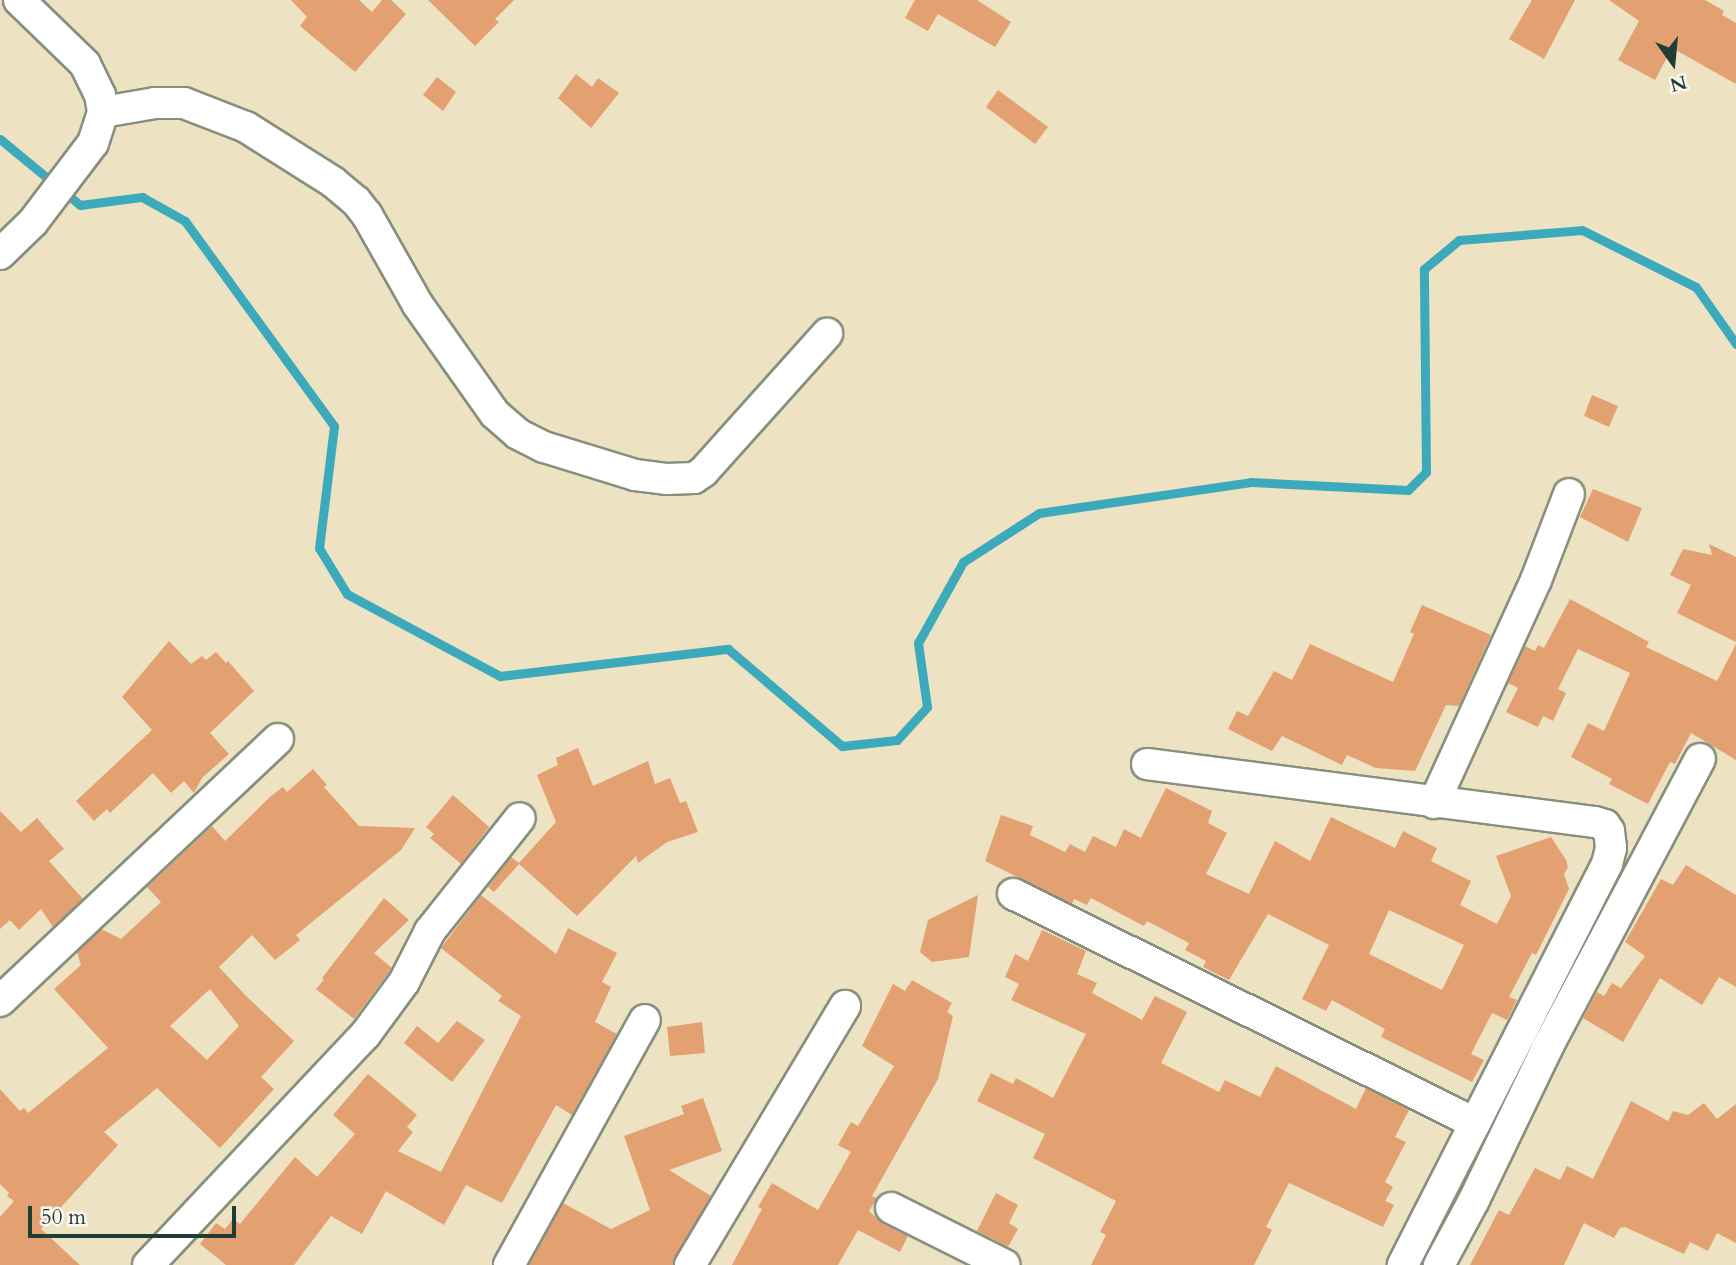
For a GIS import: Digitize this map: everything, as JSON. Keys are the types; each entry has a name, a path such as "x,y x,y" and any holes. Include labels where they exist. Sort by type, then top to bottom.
{"street":[{"path":"0,254 33,222 93,143 103,112 100,95 85,64 19,0"},
{"path":"103,112 155,103 184,103 246,127 333,182 356,201 366,215 418,305 495,414 518,434 544,447 635,475 666,479 694,478 703,472 827,334"},
{"path":"1434,803 1536,580 1569,494"},
{"path":"0,1001 278,739"},
{"path":"1439,1265 1474,1200 1547,1048 1700,759"},
{"path":"1147,764 1605,825 1612,839 1607,864 1403,1265"},
{"path":"148,1265 365,1035 404,982 430,931 520,818"},
{"path":"1013,894 1475,1123"},
{"path":"690,1265 845,1006"},
{"path":"509,1265 645,1020"},
{"path":"891,1208 1005,1265"}],"building":[{"path":"291,0 359,0 372,12 382,0 391,0 406,14 355,72 300,26 307,17"},
{"path":"428,0 514,0 495,19 499,22 475,46"},
{"path":"915,0 977,0 1011,22 995,47 938,14 928,31 905,18"},
{"path":"1532,0 1575,0 1544,59 1509,39"},
{"path":"1609,0 1705,0 1724,11 1722,15 1736,23 1736,84 1672,48 1655,80 1618,60 1639,21"},
{"path":"576,74 592,87 598,78 619,93 591,128 558,98"},
{"path":"437,77 456,92 443,111 423,95"},
{"path":"998,90 1048,127 1035,144 986,107"},
{"path":"1592,395 1618,406 1609,427 1584,416"},
{"path":"1593,489 1642,508 1628,542 1580,517"},
{"path":"1709,544 1736,557 1736,642 1677,613 1691,585 1670,575 1683,549 1712,555"},
{"path":"1570,599 1649,642 1646,647 1717,681 1736,644 1736,760 1691,733 1675,764 1670,762 1648,804 1609,784 1612,779 1571,757 1588,723 1604,731 1630,673 1578,649 1558,689 1566,693 1553,721 1543,716 1538,727 1506,712 1518,688 1508,683 1525,646 1535,651 1538,645 1544,648"},
{"path":"1422,605 1491,635 1459,706 1446,705 1415,771 1376,768 1347,755 1342,765 1282,736 1272,751 1228,729 1237,711 1248,716 1274,671 1292,680 1310,644 1393,682 1414,634 1410,632"},
{"path":"169,641 191,664 202,656 206,660 216,652 226,663 228,661 254,691 210,733 229,754 202,778 194,793 184,781 171,793 153,773 110,813 107,809 94,821 76,801 152,730 122,697"},
{"path":"578,748 593,786 648,761 655,784 670,778 680,803 686,801 698,832 667,842 638,863 636,856 577,916 519,864 494,892 488,887 511,857 519,863 556,822 537,775 558,765 556,758"},
{"path":"313,769 327,785 324,787 359,826 415,828 401,850 296,935 300,940 275,960 252,935 219,967 294,1041 261,1077 274,1089 220,1148 157,1088 104,1132 118,1145 41,1229 80,1265 0,1265 0,1217 14,1201 7,1196 9,1193 0,1184 0,1089 20,1111 24,1108 28,1113 108,1048 54,989 81,965 77,952 101,929 121,939 161,902 147,887 212,826 225,841 271,796 283,787 287,792","holes":["210,989 239,1026 207,1060 170,1026"]},
{"path":"1166,788 1212,811 1208,823 1227,833 1206,874 1249,894 1275,841 1310,861 1331,817 1395,848 1403,831 1437,848 1431,861 1471,881 1460,905 1497,924 1511,896 1496,856 1551,837 1566,860 1568,867 1564,874 1569,889 1536,955 1532,953 1509,997 1517,1000 1507,1020 1492,1013 1471,1054 1484,1060 1472,1082 1381,1037 1385,1029 1332,1000 1326,1011 1302,999 1329,945 1268,914 1229,980 1203,967 1206,961 1185,950 1189,943 1147,921 1144,926 1091,898 1087,905 1074,899 1072,904 985,861 1001,815 1033,826 1030,835 1065,852 1070,844 1085,852 1093,836 1116,847 1124,829 1141,838","holes":["1389,910 1464,945 1442,990 1369,954"]},
{"path":"453,795 489,827 461,864 430,838 434,834 426,827"},
{"path":"0,811 21,832 37,818 64,849 49,861 83,899 53,927 41,909 19,930 10,920 0,929"},
{"path":"1686,865 1736,895 1736,987 1719,977 1702,1005 1660,978 1623,1042 1583,1018 1597,992 1604,996 1612,983 1621,988 1645,956 1625,942 1661,879 1673,885"},
{"path":"481,895 556,954 568,928 617,953 602,982 611,987 595,1022 617,1034 572,1115 556,1105 502,1203 466,1185 444,1225 386,1191 362,1234 331,1216 294,1265 226,1265 200,1244 216,1223 225,1229 233,1219 240,1224 295,1157 317,1177 355,1134 333,1115 368,1074 417,1115 407,1127 413,1132 398,1151 441,1172 521,1016 498,1001 502,996 441,948"},
{"path":"978,895 969,957 932,962 920,952 928,920"},
{"path":"384,898 409,920 374,953 392,968 354,1019 316,989"},
{"path":"1042,930 1086,951 1077,974 1097,983 1092,993 1142,1020 1155,996 1187,1012 1161,1063 1219,1092 1225,1080 1260,1097 1276,1066 1356,1109 1366,1088 1409,1110 1395,1137 1406,1142 1385,1182 1393,1187 1385,1201 1394,1205 1383,1227 1289,1183 1266,1227 1272,1230 1254,1265 1091,1265 1106,1235 1100,1232 1116,1201 1033,1158 1045,1134 977,1101 991,1073 1013,1084 1016,1078 1053,1098 1086,1034 1011,1000 1019,984 1005,977 1015,954 1028,961"},
{"path":"912,980 952,1003 947,1012 953,1016 938,1079 872,1196 877,1198 869,1211 883,1224 908,1236 900,1252 858,1230 838,1265 732,1265 762,1209 758,1207 772,1183 818,1210 851,1152 838,1145 851,1122 858,1126 894,1066 862,1046 893,984 905,991"},
{"path":"457,1021 485,1040 452,1082 404,1043 417,1026 438,1043"},
{"path":"702,1022 705,1053 670,1056 667,1027"},
{"path":"703,1098 722,1151 669,1170 711,1196 673,1265 529,1265 563,1203 611,1229 650,1210 624,1136 684,1114 681,1106"},
{"path":"1631,1101 1668,1121 1673,1111 1688,1115 1704,1103 1717,1119 1736,1104 1736,1243 1717,1233 1708,1251 1690,1242 1684,1254 1625,1227 1620,1228 1614,1238 1584,1223 1564,1265 1470,1265 1499,1210 1509,1215 1535,1168 1560,1180 1567,1166 1593,1179"},
{"path":"996,1193 1018,1205 1009,1223 1018,1229 1008,1247 977,1231"}],"waterway":[{"path":"0,139 80,205 142,197 185,221 334,426 319,548 347,594 500,676 728,649 842,746 897,740 927,707 918,643 963,562 1039,513 1251,482 1408,490 1426,472 1424,269 1459,240 1582,230 1696,287 1736,344"}]}
